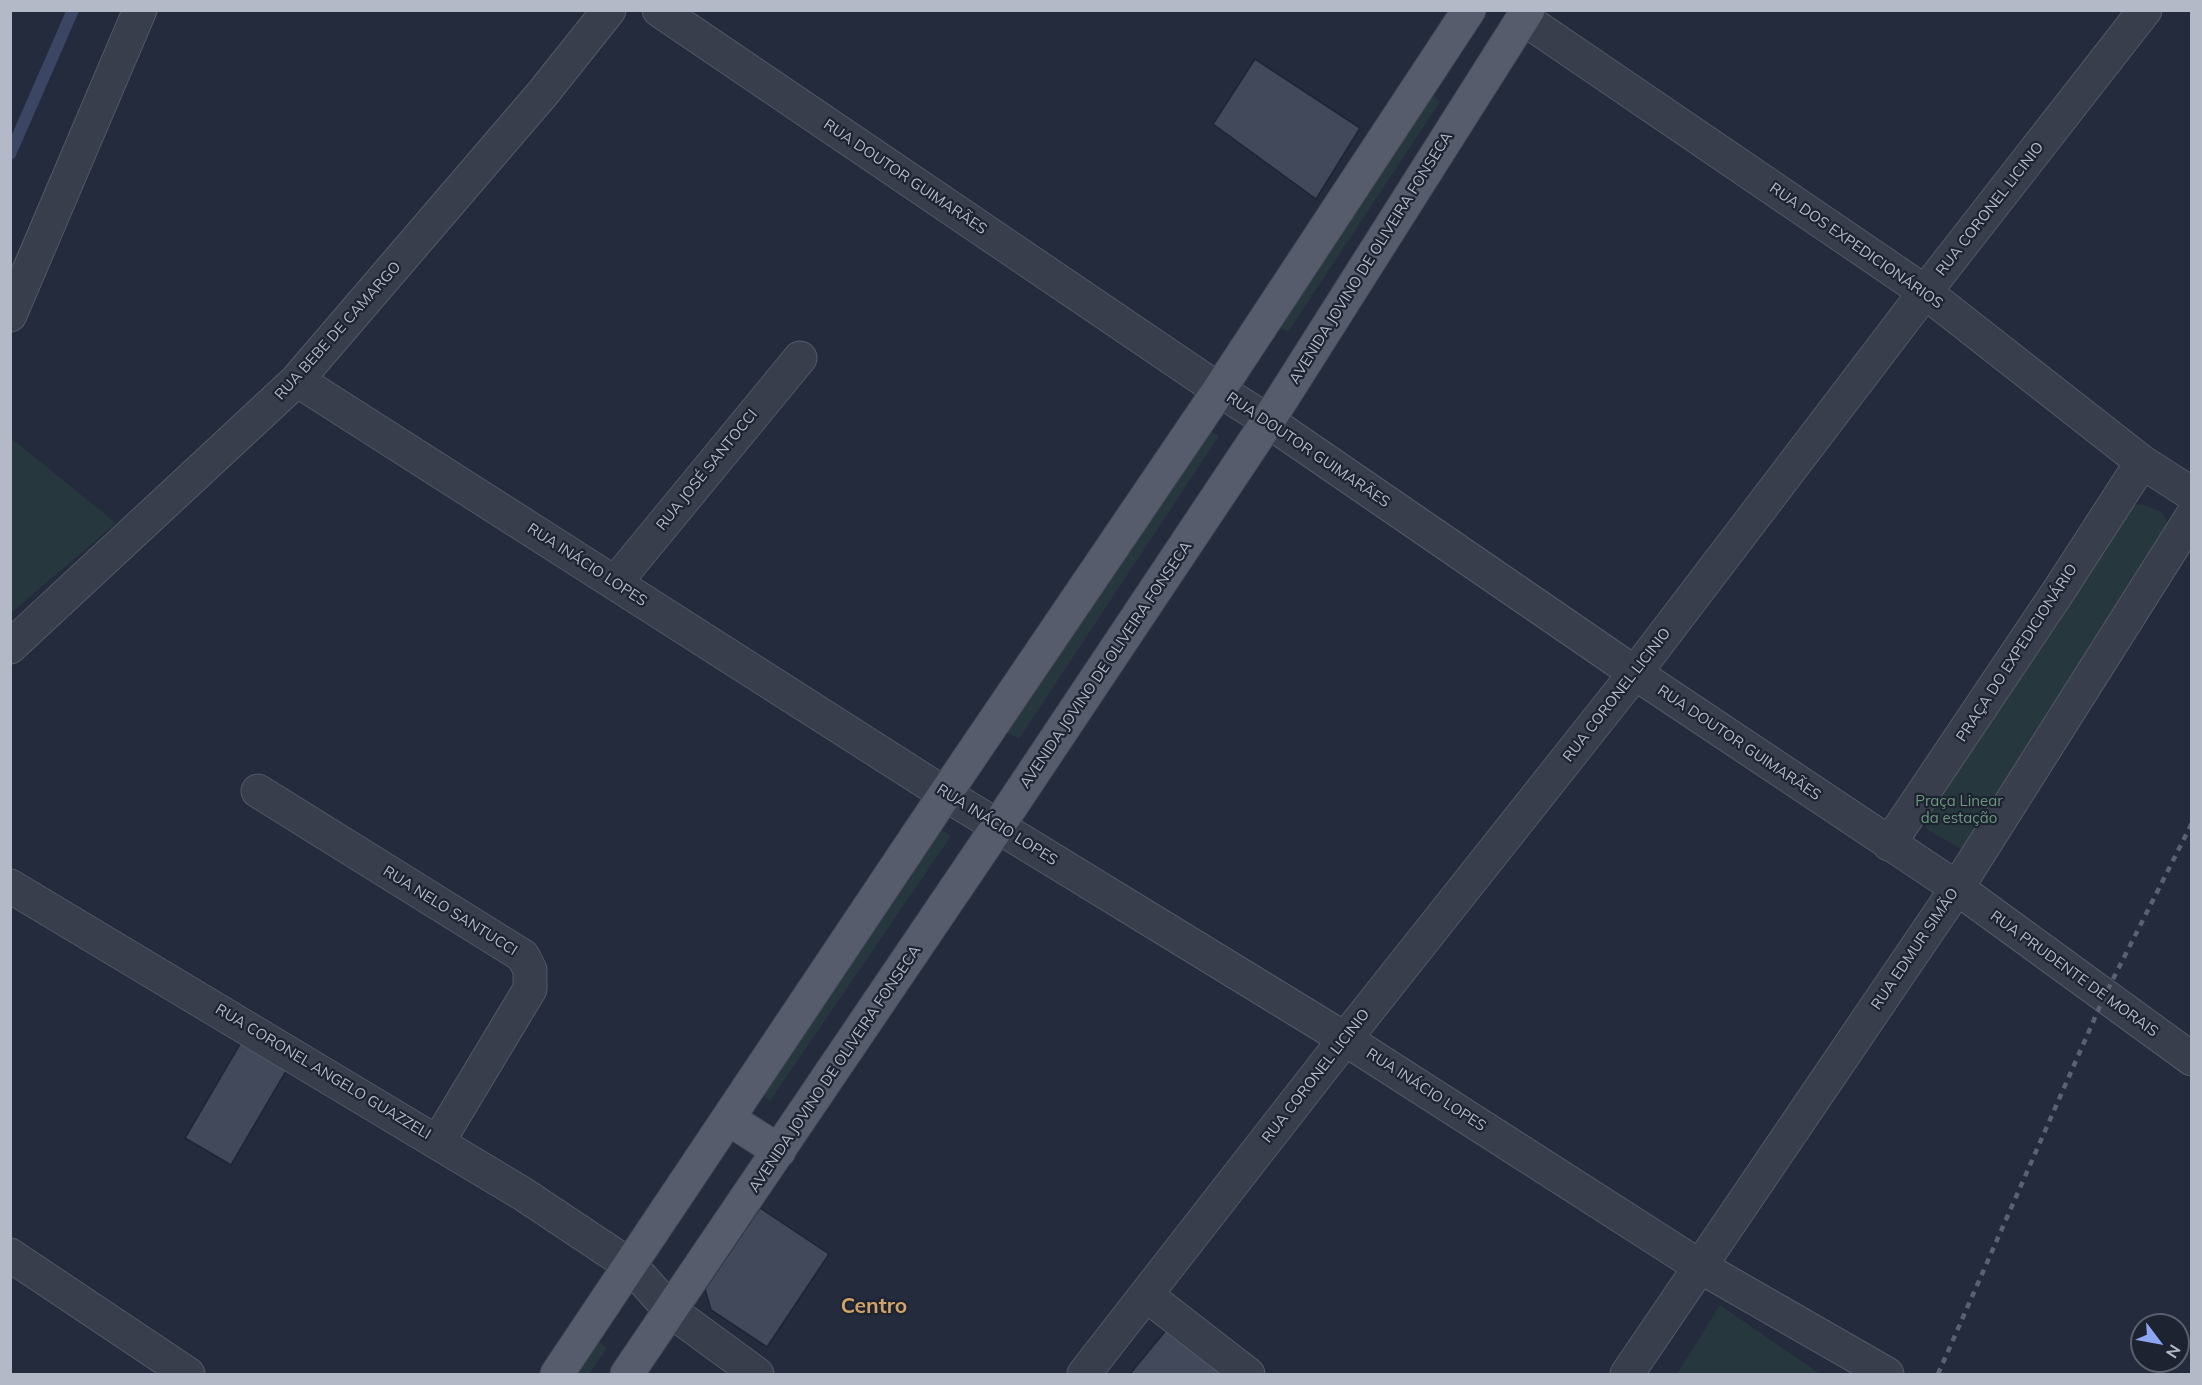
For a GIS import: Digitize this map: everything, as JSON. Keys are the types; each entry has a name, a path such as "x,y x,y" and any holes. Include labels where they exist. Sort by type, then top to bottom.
{"main road":[{"path":"557,1374 945,794 1219,390 1469,10"},
{"name":"AVENIDA JOVINO DE OLIVEIRA FONSECA","path":"627,1374 998,826 1268,421 1521,13"},
{"path":"729,1119 779,1151"}],"street":[{"path":"10,315 140,10"},
{"name":"RUA BEBE DE CAMARGO","path":"10,647 297,380 543,93 609,10"},
{"name":"RUA DOUTOR GUIMARÃES","path":"659,10 1268,421 1635,673 1957,888"},
{"name":"RUA CORONEL LICINIO","path":"1084,1374 1345,1039 1635,673 1925,292 2145,10"},
{"name":"RUA DOS EXPEDICIONÁRIOS","path":"1521,13 1925,292 2142,462 2192,494"},
{"name":"RUA JOSÉ SANTOCCI","path":"615,583 800,358"},
{"name":"RUA INÁCIO LOPES","path":"297,380 945,794 1345,1039 1699,1266 1887,1374"},
{"name":"PRAÇA DO EXPEDICIONÁRIO","path":"1889,844 2052,602 2142,462"},
{"name":"RUA EDMUR SIMÃO","path":"1627,1374 1957,888 2192,516"},
{"name":"RUA NELO SANTUCCI","path":"258,791 523,956 530,970 530,989 438,1142"},
{"name":"RUA CORONEL ANGELO GUAZZELI","path":"10,886 523,1194 631,1266 671,1311 758,1374"},
{"name":"RUA PRUDENTE DE MORAIS","path":"1957,888 2192,1059"},
{"path":"10,1256 188,1374"},
{"path":"1146,1295 1248,1374"}],"green space":[{"path":"1430,92 1440,102 1288,332 1276,325"},
{"path":"1206,428 1219,436 1019,739 1006,732"},
{"path":"11,438 116,523 10,613"},
{"name":"Praça Linear da estação","path":"2142,504 2161,512 2170,525 1977,829 1961,849 1928,830 1923,821 2126,507"},
{"path":"939,828 951,836 770,1101 758,1092"},
{"path":"1720,1305 1820,1374 1677,1374"},
{"path":"595,1339 607,1348 589,1374 571,1374"}],"building":[{"path":"1255,59 1360,128 1316,199 1213,124"},
{"path":"243,1039 289,1066 231,1165 185,1138"},
{"path":"760,1208 829,1254 767,1347 711,1310 705,1289"},
{"path":"1167,1329 1225,1374 1130,1374"}],"waterway":[{"path":"10,154 73,10"}],"railway":[{"path":"1938,1374 2104,997 2192,823"}],"district":[{"name":"Centro","path":"874,1307"}]}
